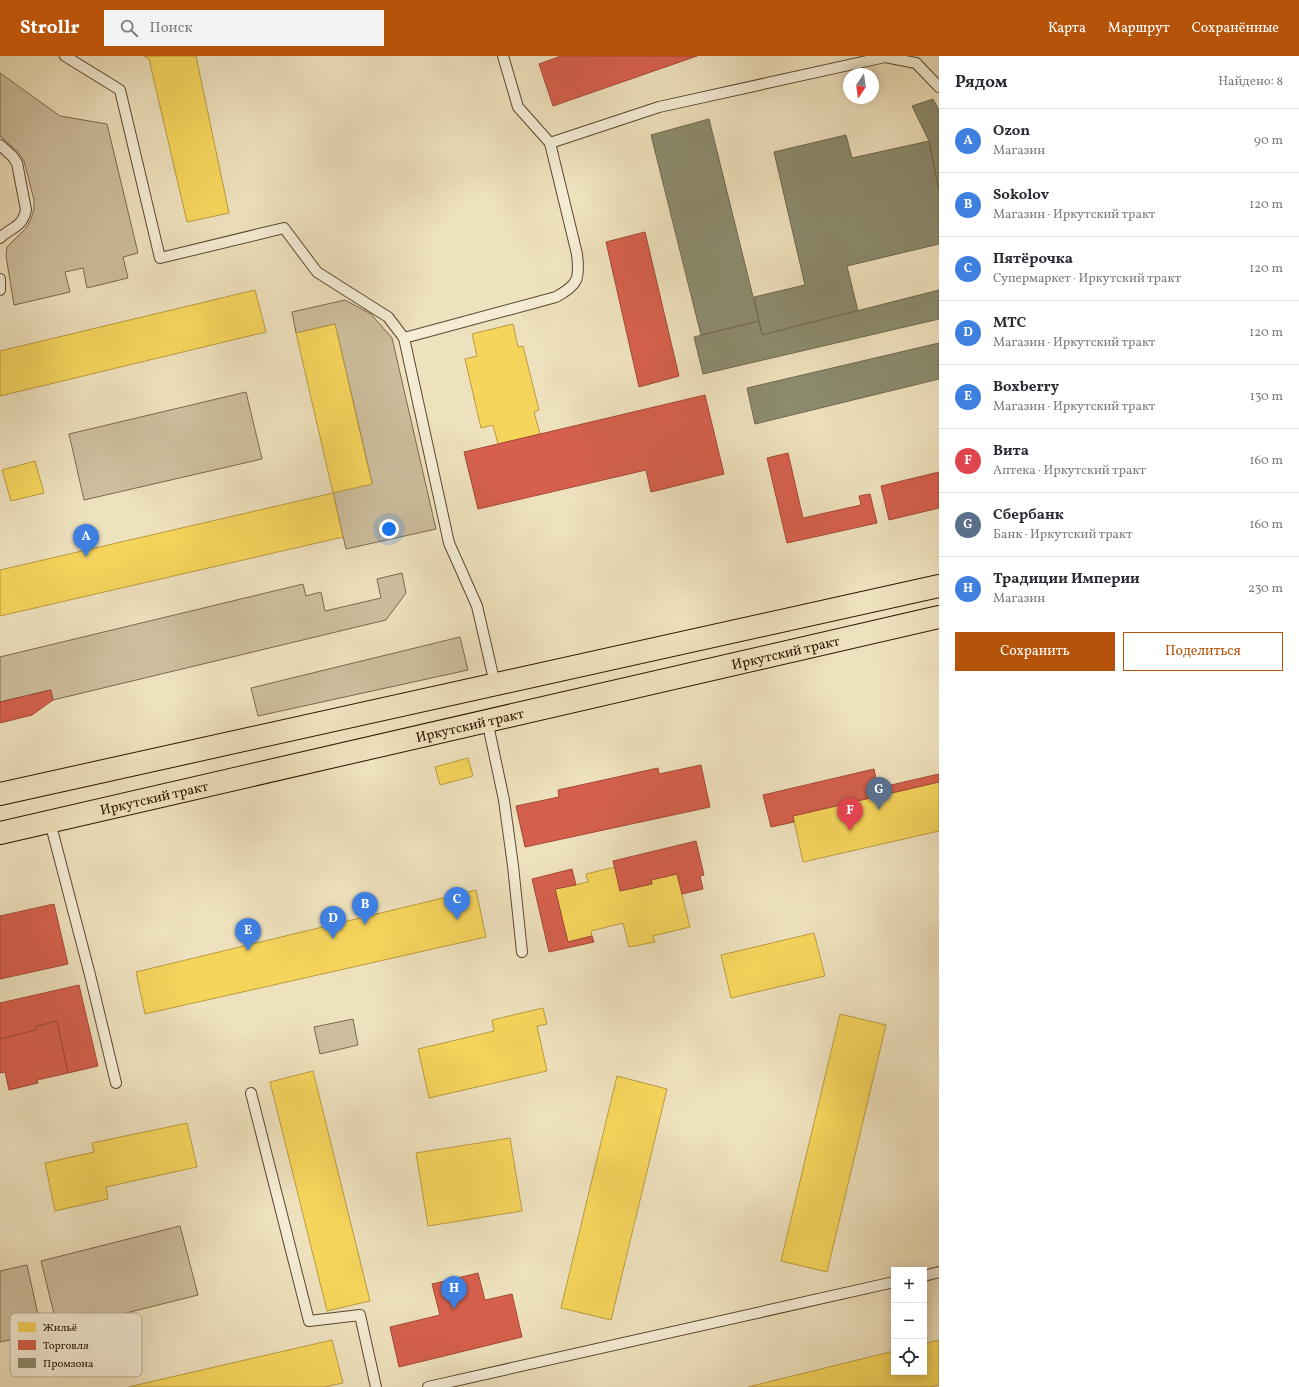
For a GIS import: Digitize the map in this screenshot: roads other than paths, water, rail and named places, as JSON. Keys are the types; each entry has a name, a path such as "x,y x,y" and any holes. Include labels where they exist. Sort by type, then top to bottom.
{"main road":[{"path":"0,794 939,586"},
{"name":"Иркутский тракт","path":"0,833 939,617"}],"lane":[{"path":"65,56 120,90 160,258 284,228 317,272 388,317 404,338 449,543 477,606 495,684"},
{"path":"404,338 556,297 568,291 576,282 579,269 577,254 550,143 518,107 503,56"},
{"path":"550,143 659,107 885,57 916,63 939,87"},
{"path":"0,145 17,163 26,210 18,225 0,238"},
{"path":"0,279 0,290"},
{"path":"488,720 504,800 522,952"},
{"path":"50,822 90,975 116,1083"},
{"path":"251,1092 309,1321 360,1316 376,1387"},
{"path":"927,1275 939,1272"},
{"path":"428,1387 459,1384 891,1283"}],"place":[{"name":"Ozon","path":"86,557"},
{"name":"Сбербанк","path":"879,810"},
{"name":"Вита","path":"850,831"},
{"name":"Пятёрочка","path":"457,920"},
{"name":"Sokolov","path":"365,925"},
{"name":"МТС","path":"333,939"},
{"name":"Boxberry","path":"248,951"},
{"name":"Традиции Империи","path":"454,1309"}]}
